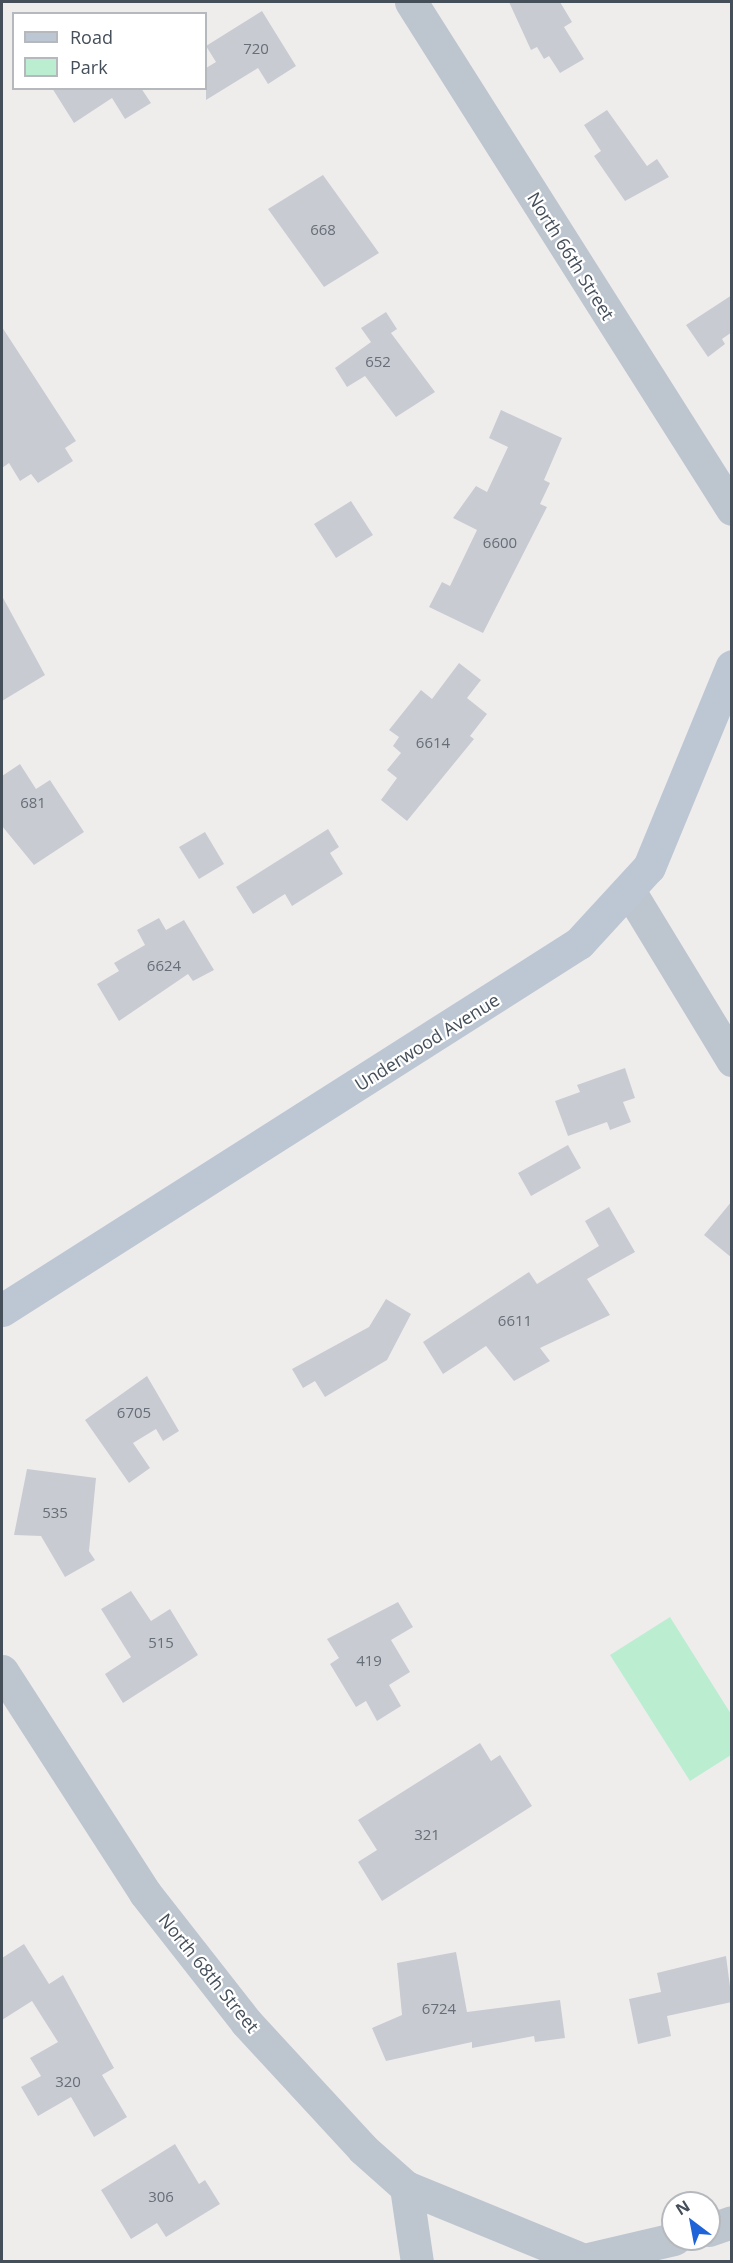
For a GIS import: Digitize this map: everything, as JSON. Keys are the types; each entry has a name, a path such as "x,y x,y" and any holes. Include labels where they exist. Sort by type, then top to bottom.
{"main road":[{"name":"Underwood Avenue","path":"2,1310 538,973 579,944 630,892 667,831 732,666"}],"street":[{"name":"North 66th Street","path":"411,2 732,509"},
{"path":"630,892 732,1060"},
{"name":"North 68th Street","path":"2,1671 159,1911 296,2079 406,2187"},
{"path":"406,2187 577,2260 661,2242"},
{"path":"406,2187 417,2262"}],"green space":[{"path":"670,1617 731,1714 731,1755 690,1781 610,1655"}],"building":[{"path":"509,2 560,2 572,22 564,27 584,59 560,73 549,56 544,59 537,47 531,50"},
{"path":"262,11 296,66 268,84 258,68 206,100 207,67 216,62 207,45"},
{"path":"53,90 142,90 151,103 125,119 112,98 74,123"},
{"path":"607,110 647,166 657,159 669,177 625,201 594,156 601,151 584,125"},
{"path":"323,175 379,253 324,287 268,209"},
{"path":"732,295 732,332 722,339 725,344 708,357 686,325"},
{"path":"386,312 397,329 391,333 435,392 396,417 365,376 347,387 335,368 371,342 361,328"},
{"path":"2,327 76,441 65,448 73,461 38,483 31,474 20,481 9,463 2,468"},
{"path":"501,410 562,438 544,480 550,483 540,504 547,507 483,633 429,607 442,582 450,586 477,530 453,518 476,486 487,492 508,447 489,438"},
{"path":"351,501 373,535 336,558 314,524"},
{"path":"2,596 45,675 2,701"},
{"path":"459,663 481,680 467,698 487,714 470,736 474,739 407,821 381,800 397,778 387,770 401,753 393,746 399,737 389,730 421,690 432,699"},
{"path":"20,764 36,789 50,780 84,832 34,865 2,826 2,776"},
{"path":"328,829 339,847 330,853 343,874 292,906 285,894 253,914 236,887"},
{"path":"205,832 224,864 199,879 179,847"},
{"path":"159,918 166,930 184,920 214,970 193,981 188,974 119,1021 97,984 119,971 114,963 145,945 137,930"},
{"path":"625,1068 635,1098 623,1102 631,1122 610,1130 607,1122 568,1136 555,1101 580,1092 577,1085"},
{"path":"568,1145 581,1168 531,1196 518,1173"},
{"path":"732,1201 732,1258 704,1235"},
{"path":"609,1207 635,1252 587,1279 610,1315 540,1348 550,1361 514,1381 486,1346 443,1374 423,1342 529,1272 537,1284 599,1246 585,1221"},
{"path":"386,1299 411,1314 387,1360 325,1397 315,1381 303,1388 292,1369 369,1327"},
{"path":"147,1376 179,1431 163,1441 156,1429 133,1443 150,1468 129,1483 85,1420"},
{"path":"27,1469 96,1478 89,1551 95,1560 65,1577 41,1536 14,1535"},
{"path":"131,1591 151,1621 170,1609 198,1655 123,1703 105,1674 131,1657 101,1609"},
{"path":"398,1602 413,1627 391,1640 410,1672 389,1685 401,1706 377,1721 366,1701 356,1707 330,1664 339,1658 327,1639"},
{"path":"480,1743 491,1761 500,1755 532,1806 382,1901 358,1862 377,1850 358,1820"},
{"path":"24,1944 49,1984 63,1975 114,2068 102,2075 127,2117 94,2137 71,2097 38,2116 21,2087 41,2076 30,2058 58,2042 32,2001 2,2020 2,1958"},
{"path":"456,1952 467,2012 560,2000 565,2038 535,2042 534,2036 472,2048 472,2042 386,2061 372,2028 402,2015 397,1963"},
{"path":"726,1956 732,2002 667,2016 671,2036 638,2044 629,1999 661,1992 657,1973"},
{"path":"175,2144 199,2184 205,2180 220,2204 166,2237 157,2223 131,2239 101,2190"}]}
